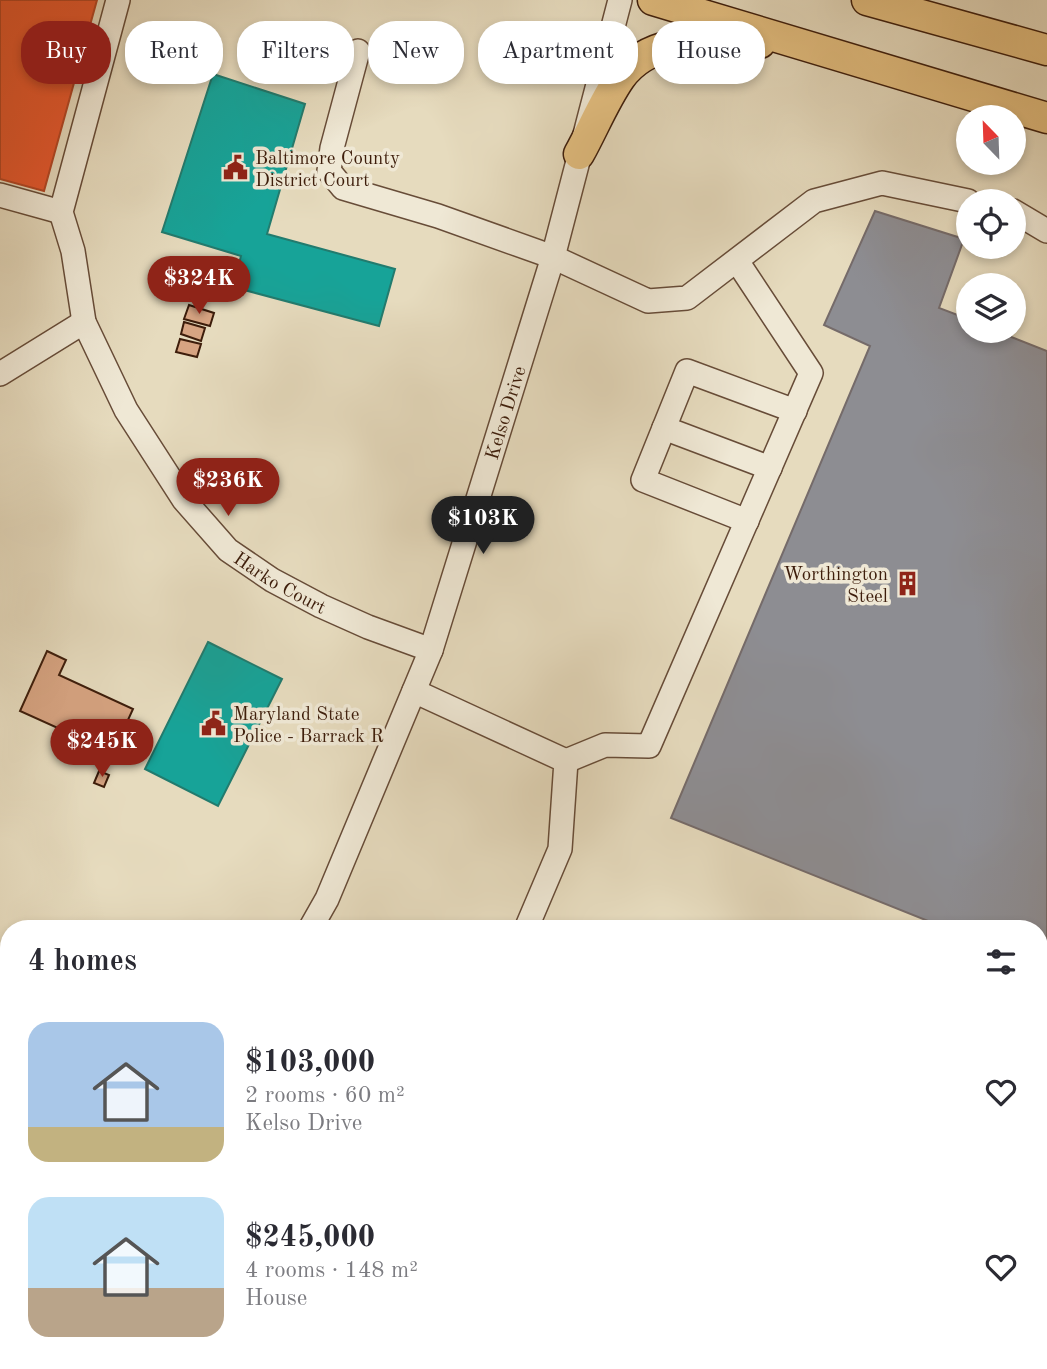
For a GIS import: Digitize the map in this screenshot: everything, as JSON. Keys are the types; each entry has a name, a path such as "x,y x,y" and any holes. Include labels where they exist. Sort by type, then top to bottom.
{"main road":[{"path":"653,0 1047,118"},
{"path":"867,0 1047,50"},
{"path":"579,154 620,78 633,63 650,52 693,42 794,43"}],"street":[{"path":"0,195 61,212 118,0"},
{"name":"Kelso Drive","path":"315,920 327,899 431,650 553,257 620,0"},
{"path":"358,51 332,148 329,171 343,188 438,216 553,257 648,301 688,299 814,201 882,183 956,198"},
{"name":"Harko Court","path":"61,212 73,251 84,322 126,410 166,476 204,525 228,550 272,580 368,627 431,650"},
{"path":"1026,219 1047,231"},
{"path":"414,691 566,761 605,746 649,746 811,373 737,261"},
{"path":"0,374 84,322"},
{"path":"747,521 643,481 688,372 795,411"},
{"path":"664,428 770,468"},
{"path":"530,920 559,849 566,761"}],"building: Shops":[{"path":"0,0 97,0 91,21 21,21 21,84 74,84 44,191 0,179"}],"building: Public":[{"name":"Baltimore County District Court","path":"223,77 305,104 267,234 395,269 379,326 233,287 241,256 162,232 210,84 223,84"},
{"name":"Maryland State Police - Barrack R","path":"208,642 282,679 218,806 145,769"}],"building: Industry":[{"name":"Worthington Steel","path":"875,211 956,236 957,259 939,308 956,314 956,343 1026,343 1047,351 1047,920 926,920 671,818 870,346 824,325"}],"building: Other":[{"path":"189,305 214,313 210,326 184,319"},
{"path":"184,322 205,328 201,341 181,334"},
{"path":"180,339 201,344 197,357 176,352"},
{"path":"47,651 66,660 59,675 133,709 113,753 20,711"},
{"path":"99,771 109,775 104,787 94,783"}],"place":[{"name":"Baltimore County District Court","path":"235,168"},
{"name":"Worthington Steel","path":"908,584"},
{"name":"Maryland State Police - Barrack R","path":"213,724"}]}
